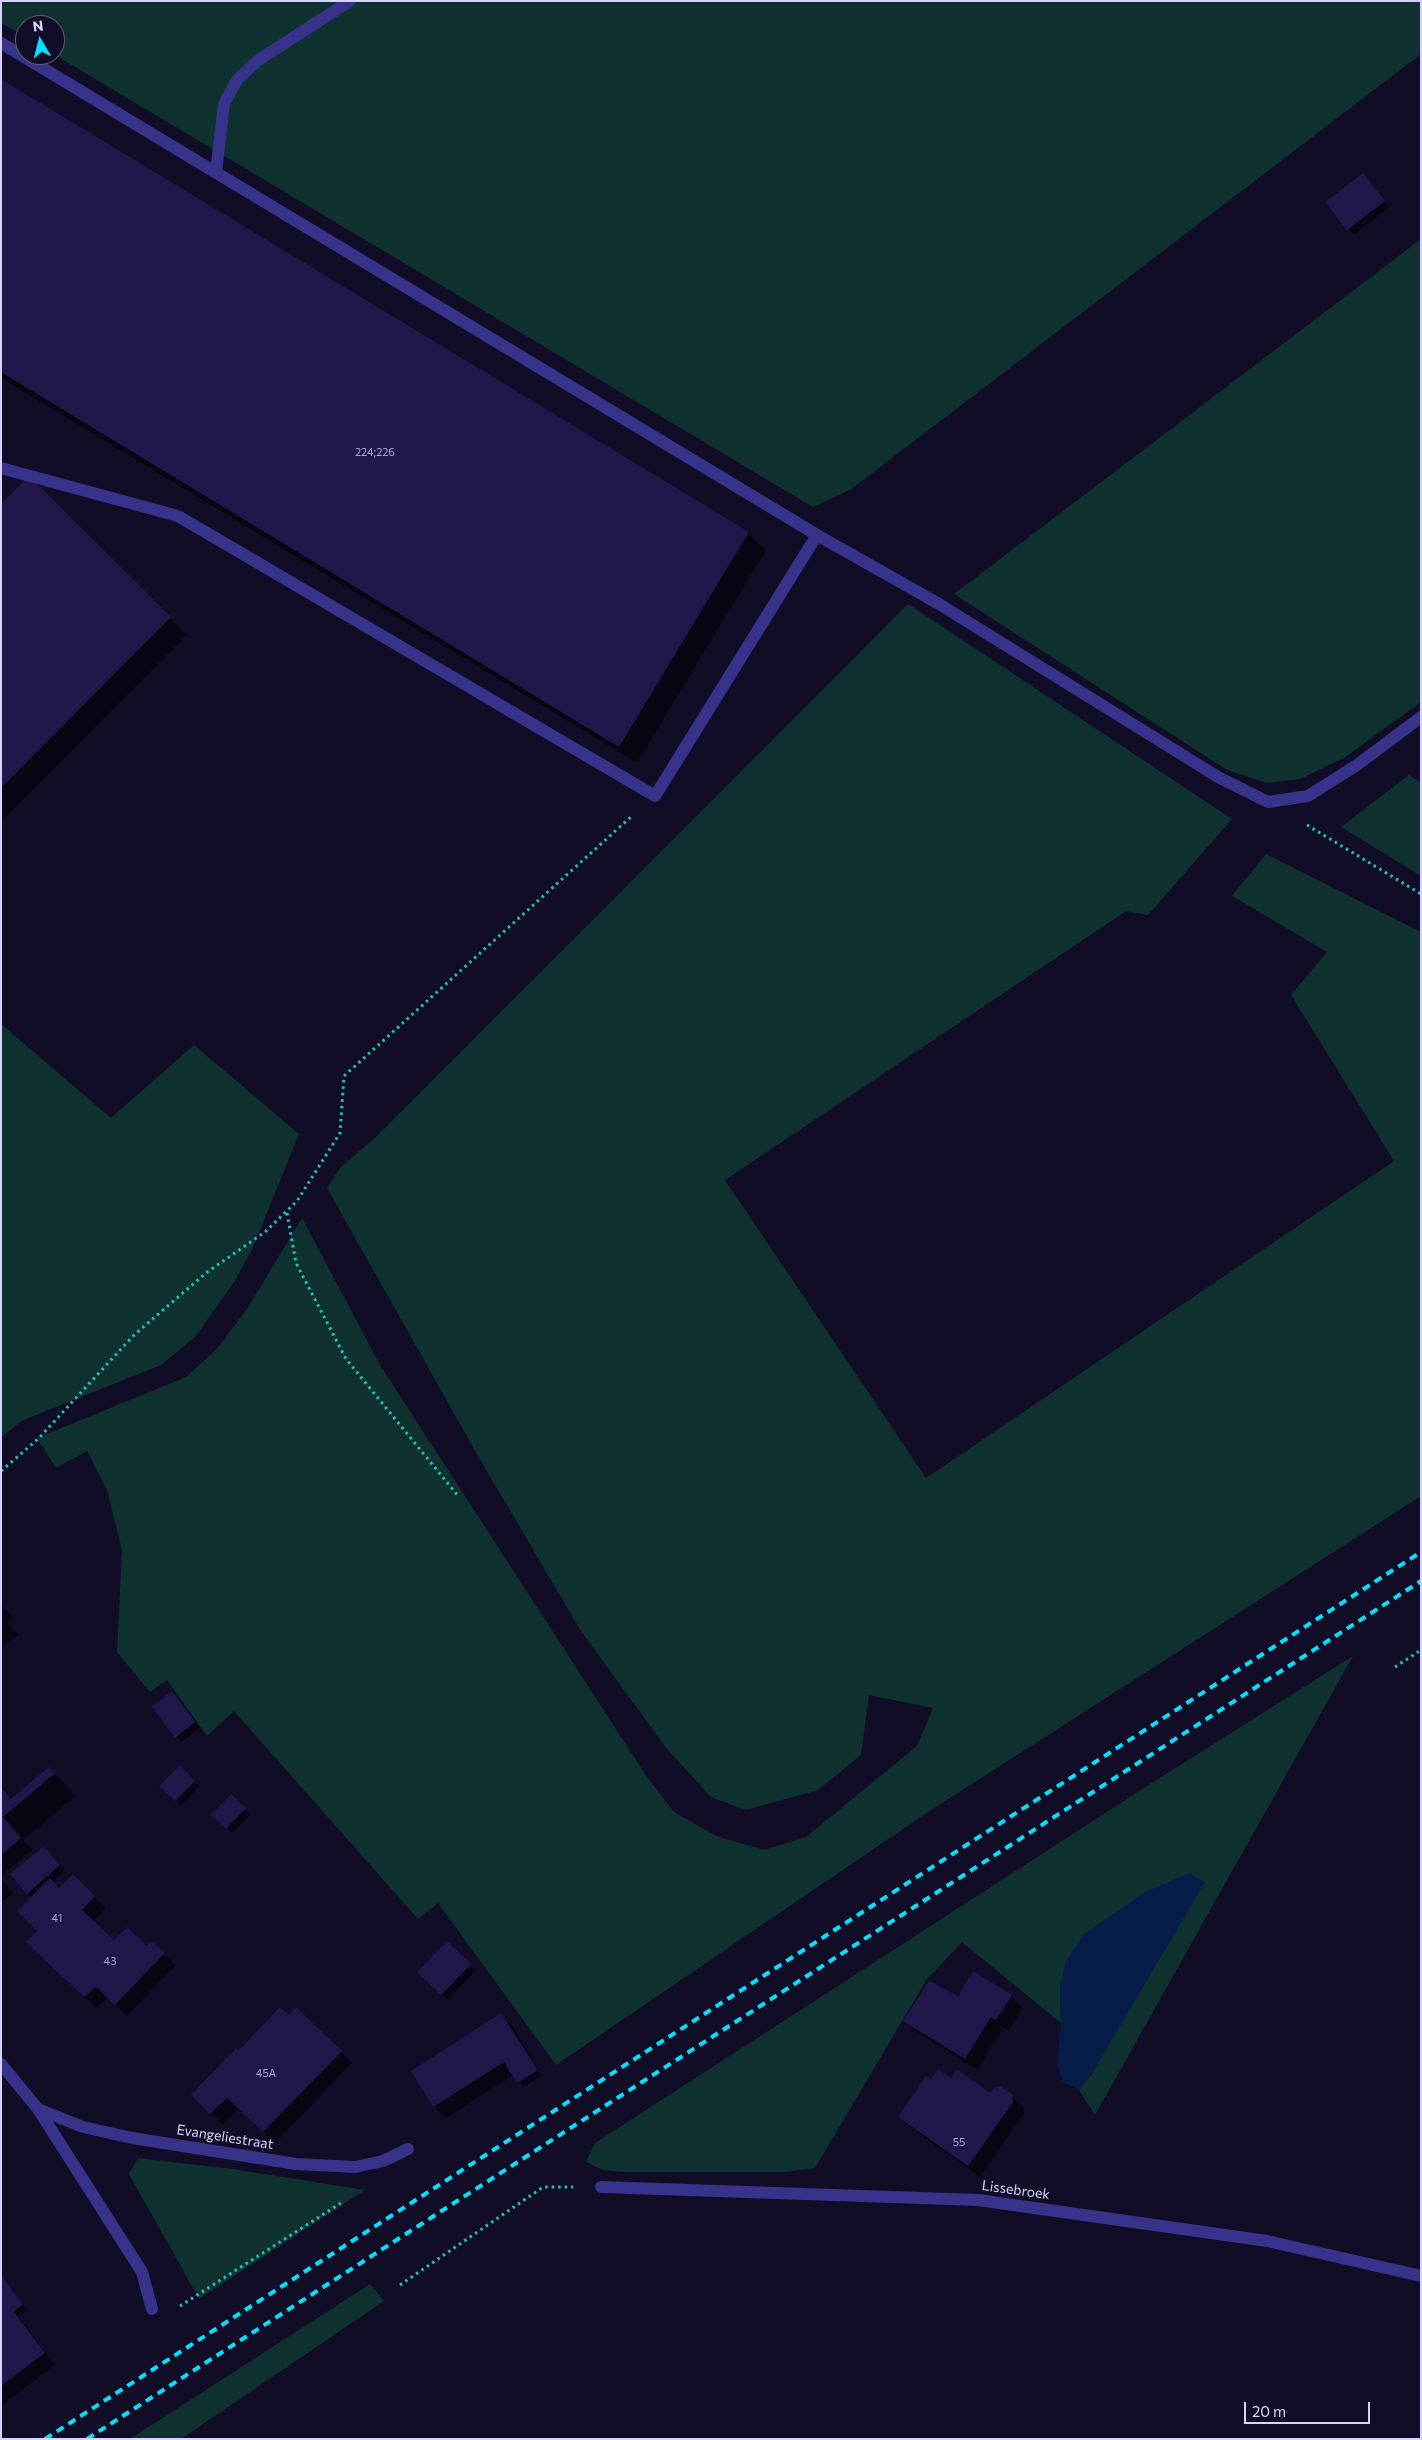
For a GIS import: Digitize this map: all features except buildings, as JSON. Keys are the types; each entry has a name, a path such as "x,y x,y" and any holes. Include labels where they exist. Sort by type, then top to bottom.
{"street":[{"path":"216,172 224,104 237,80 257,61 350,1"},
{"path":"1,43 817,535 939,604 1218,777 1268,802 1308,796 1357,765 1421,717"},
{"path":"1,468 178,516 655,796 817,535"},
{"name":"Evangeliestraat","path":"1,2064 38,2109 142,2272 152,2309"},
{"name":"Evangeliestraat","path":"38,2109 84,2127 132,2138 296,2164 355,2167 383,2161 408,2149"},
{"name":"Lissebroek","path":"601,2188 978,2200 1267,2240 1421,2276"}],"path":[{"path":"1,1472 38,1439 134,1335 206,1273 265,1232 298,1201 340,1133 344,1076 655,796"},
{"path":"1268,802 1421,894"},
{"path":"286,1212 296,1263 346,1359 459,1497"},
{"path":"1395,1667 1421,1650"},
{"path":"400,2284 543,2187 601,2188"},
{"path":"152,2309 159,2320 344,2201"}],"green space":[{"path":"1,1 1421,1 1421,54 850,490 813,507 65,61 65,15 15,15 15,31 1,23"},
{"path":"1421,239 1421,702 1344,758 1300,779 1267,783 1227,770 954,594"},
{"path":"908,604 1232,819 1148,915 1126,911 725,1180 926,1478 1394,1161 1291,995 1327,952 1232,896 1266,854 1421,932 1421,1496 925,1814 556,2065 438,1903 418,1919 234,1711 207,1736 167,1680 150,1692 117,1652 122,1550 107,1490 87,1451 56,1468 37,1438 186,1377 217,1349 247,1309 302,1218 380,1365 647,1777 674,1812 716,1836 764,1850 806,1837 917,1746 933,1708 869,1695 861,1755 818,1790 746,1810 711,1797 667,1749 581,1631 478,1456 327,1188 340,1168 378,1135"},
{"path":"1409,775 1421,783 1421,876 1341,827"},
{"path":"1,1024 111,1118 194,1045 299,1134 251,1252 233,1284 195,1337 161,1365 21,1421 1,1438"},
{"path":"1353,1656 1095,2115 1079,2090 1093,2072 1060,1986 1061,2023 962,1942 927,1979 815,2168 785,2172 622,2172 603,2170 586,2162 595,2143 1147,1786"},
{"path":"138,2158 232,2169 365,2190 199,2299 129,2174"},
{"path":"370,2284 384,2301 181,2439 130,2439"}],"water":[{"path":"1189,1873 1205,1882 1093,2072 1079,2090 1063,2082 1057,2063 1061,2023 1060,1986 1066,1961 1083,1935 1145,1892"}],"railway":[{"path":"45,2439 1421,1552"},
{"path":"87,2439 1421,1581"}]}
